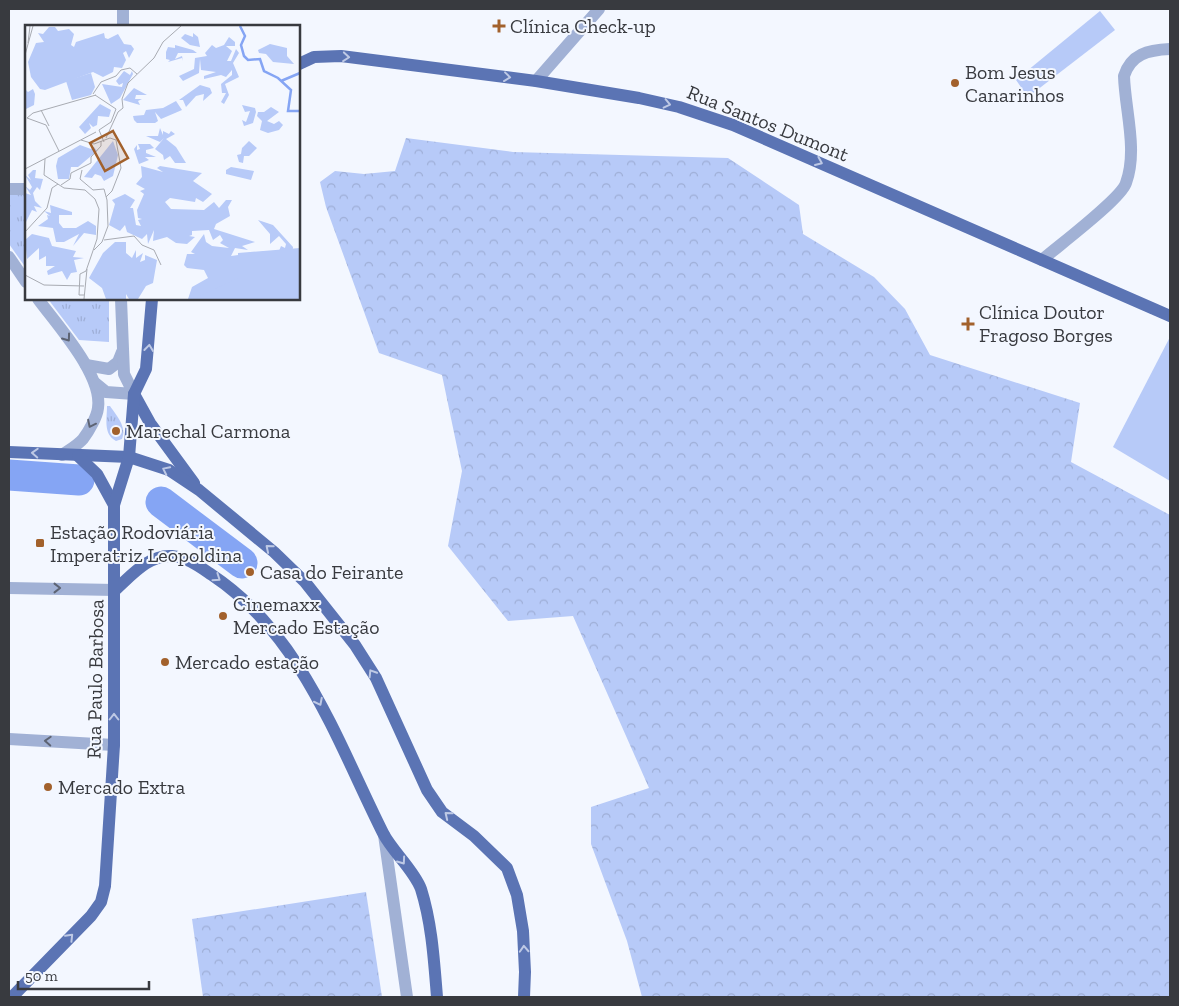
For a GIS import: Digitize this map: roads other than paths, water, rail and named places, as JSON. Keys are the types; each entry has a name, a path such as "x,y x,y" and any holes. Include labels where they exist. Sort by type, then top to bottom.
{"main road":[{"name":"Rua Santos Dumont","path":"300,64 314,57 341,56 536,81 639,98 679,107 733,125 1170,316"},
{"path":"114,505 129,457 134,394 146,369 152,300"},
{"path":"134,394 150,422 199,490"},
{"path":"10,451 78,456 129,457 169,470 199,490 274,552 310,589 355,645 376,678 427,790 442,812 474,836 507,868 517,895 523,931 524,997"},
{"path":"78,456 97,474 114,505"},
{"name":"Rua Paulo Barbosa","path":"12,997 91,916 100,902 108,870 114,745 114,505"},
{"path":"115,590 152,559 172,556 194,562 230,586 250,605 305,674 384,835 420,887 432,941 437,997"}],"street":[{"path":"123,9 123,25"},
{"path":"536,81 599,9"},
{"path":"1042,260 1112,202 1126,184 1130,159 1124,76 1128,64 1137,56 1170,49"},
{"path":"9,189 25,189"},
{"path":"9,258 25,281"},
{"path":"39,300 86,365 95,383 98,407 92,424 82,440 62,455"},
{"path":"121,300 124,374 134,394"},
{"path":"86,365 109,368 118,362 122,352"},
{"path":"95,383 106,392 134,394"},
{"path":"9,588 115,590"},
{"path":"9,739 114,745"},
{"path":"384,835 407,997"}],"waterway":[{"path":"9,475 79,480"},
{"path":"161,502 242,563"}],"place":[{"name":"Clínica Check-up","path":"499,26"},
{"name":"Bom Jesus Canarinhos","path":"955,83"},
{"name":"Clínica Doutor Fragoso Borges","path":"968,324"},
{"name":"Marechal Carmona","path":"116,431"},
{"name":"Estação Rodoviária Imperatriz Leopoldina","path":"40,543"},
{"name":"Casa do Feirante","path":"250,572"},
{"name":"Cinemaxx Mercado Estação","path":"223,616"},
{"name":"Mercado estação","path":"165,662"},
{"name":"Mercado Extra","path":"48,787"}]}
